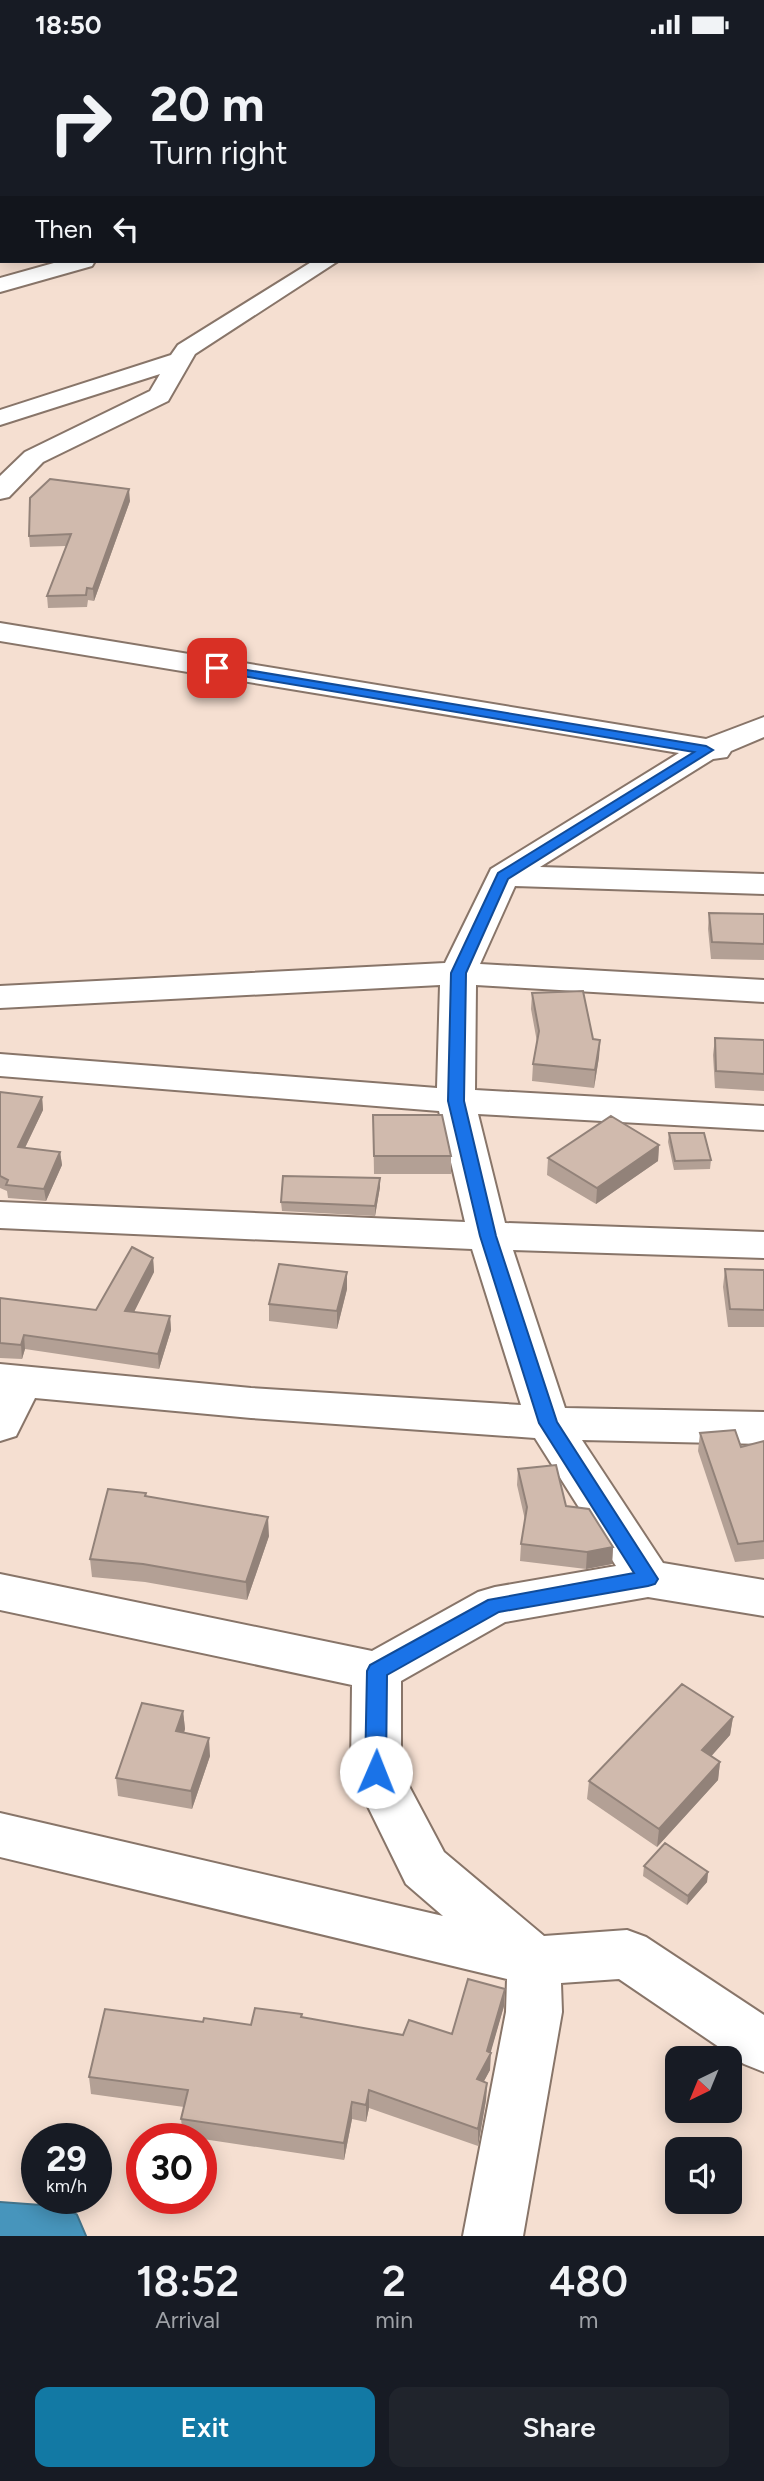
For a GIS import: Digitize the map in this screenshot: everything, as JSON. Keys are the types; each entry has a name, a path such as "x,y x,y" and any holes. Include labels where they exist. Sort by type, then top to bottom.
{"highway":[{"path":"0,2232 55,2236"}],"street":[{"path":"0,285 77,263"},
{"path":"0,491 33,457 159,396 186,350 324,263"},
{"path":"0,418 180,360"},
{"path":"0,632 706,750 764,753"},
{"path":"648,1579 548,1423 488,1236 456,1101 458,973 503,876 706,750 764,726"},
{"path":"503,876 764,884"},
{"path":"0,997 458,973 764,991"},
{"path":"0,1065 456,1101 764,1118"},
{"path":"0,1215 764,1245"},
{"path":"0,1425 11,1380 251,1403 548,1423 764,1428"},
{"path":"0,1592 377,1671 495,1605 648,1579 764,1598"},
{"path":"377,1671 376,1772 425,1868 534,1961 534,2012 493,2236"},
{"path":"0,1835 534,1961 627,1954 764,2046"}],"building":[{"path":"50,479 129,489 93,589 87,588 86,595 47,596 71,534 29,536 30,498"},
{"path":"709,913 764,914 764,944 712,942"},
{"path":"583,991 593,1039 600,1040 595,1070 533,1064 539,1031 532,993"},
{"path":"715,1038 764,1040 764,1074 716,1071"},
{"path":"0,1092 42,1097 18,1147 60,1152 44,1189 6,1185 8,1180 0,1176"},
{"path":"373,1115 442,1115 451,1156 374,1156"},
{"path":"611,1116 659,1145 597,1188 548,1158"},
{"path":"669,1133 704,1133 711,1160 675,1161"},
{"path":"283,1176 380,1178 375,1206 281,1202"},
{"path":"132,1247 153,1258 125,1311 170,1316 158,1354 24,1335 21,1345 0,1343 0,1298 96,1310"},
{"path":"279,1264 347,1272 337,1311 269,1304"},
{"path":"725,1269 764,1270 764,1310 730,1309"},
{"path":"735,1430 741,1447 764,1441 764,1541 738,1544 700,1433"},
{"path":"556,1465 566,1506 589,1509 613,1547 587,1552 521,1544 527,1507 518,1469"},
{"path":"108,1489 146,1493 145,1496 268,1517 246,1582 143,1564 90,1559"},
{"path":"682,1684 733,1717 702,1750 720,1762 659,1829 589,1781"},
{"path":"142,1703 183,1711 176,1731 209,1738 191,1791 116,1778"},
{"path":"665,1843 708,1872 688,1896 644,1866"},
{"path":"468,1979 505,1989 487,2051 491,2053 477,2079 487,2083 478,2129 369,2090 366,2105 352,2102 344,2143 181,2119 188,2090 89,2077 105,2009 203,2022 204,2018 251,2025 255,2008 302,2014 301,2017 403,2035 409,2020 452,2034"}],"route":[{"path":"217,668 706,750 503,876 458,973 456,1101 488,1236 548,1423 648,1579 495,1605 377,1671 376,1772"}]}
